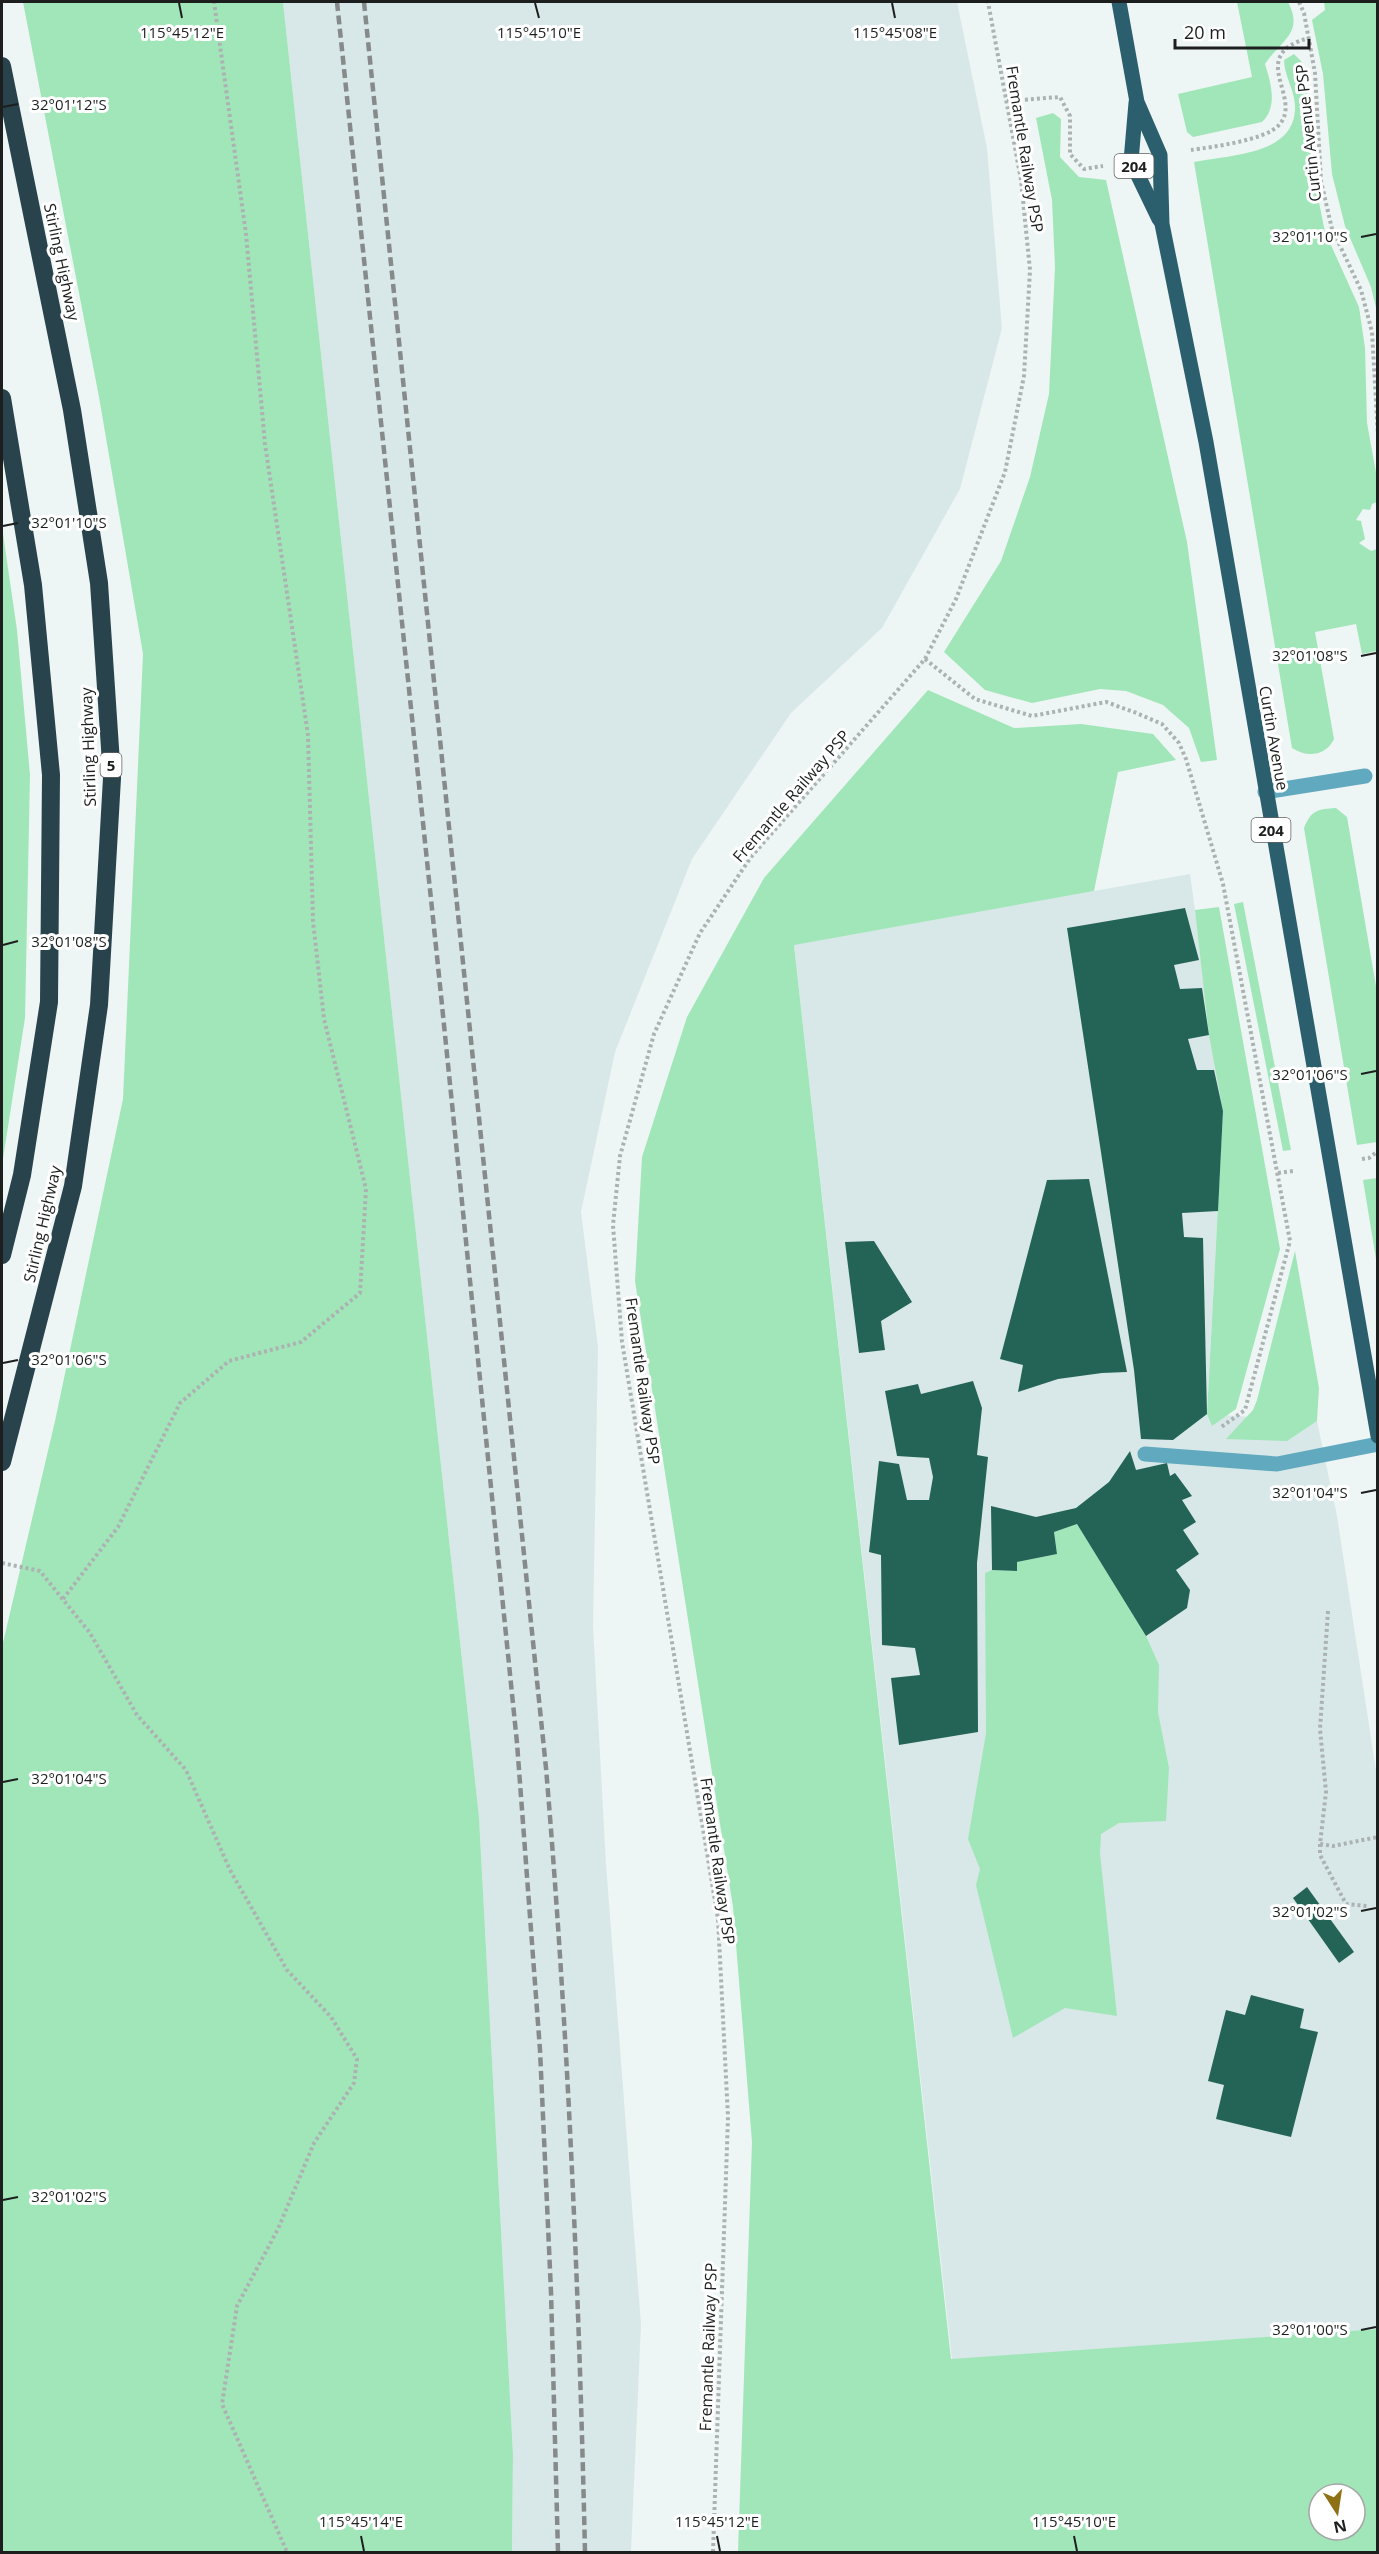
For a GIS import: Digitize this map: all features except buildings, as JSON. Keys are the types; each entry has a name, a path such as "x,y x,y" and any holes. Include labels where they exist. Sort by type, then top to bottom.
{"highway":[{"name":"Stirling Highway","path":"2,66 70,398 99,584 112,778 99,1005 73,1186 2,1462"},
{"name":"Stirling Highway","path":"2,399 33,585 51,775 49,1002 22,1175 2,1255"}],"main road":[{"name":"Curtin Avenue","path":"1119,2 1137,102 1160,155 1162,224 1206,442 1377,1436"},
{"name":"Curtin Avenue","path":"1137,102 1131,161 1162,224"}],"lane":[{"path":"1265,792 1365,776"},
{"path":"1146,1454 1277,1464 1377,1444"}],"path":[{"path":"63,1599 118,1527 180,1403 229,1361 301,1342 360,1293 366,1189 324,1019 313,921 308,735 265,444 246,234 214,2"},
{"name":"Fremantle Railway PSP","path":"713,2553 728,2117 718,1919 622,1342 613,1225 620,1156 654,1034 700,933 752,857 925,659 956,599 1005,472 1024,376 1030,270 1021,180 988,2"},
{"name":"Curtin Avenue PSP","path":"1299,2 1309,38 1315,73 1321,181 1332,229 1361,290 1372,332 1377,435"},
{"path":"1184,151 1268,134 1281,124 1286,104 1277,70 1278,61 1293,43 1309,38"},
{"path":"1007,100 1060,98 1070,116 1070,154 1084,169 1108,165"},
{"path":"925,659 975,699 1032,716 1106,702 1162,724 1179,743 1186,759 1223,884 1290,1241 1245,1410 1213,1434"},
{"path":"1355,1160 1370,1158 1377,1151"},
{"path":"1278,1173 1293,1171"},
{"path":"2,1563 40,1571 90,1633 137,1715 186,1770 230,1870 287,1970 330,2017 357,2059 354,2083 314,2143 278,2229 237,2306 222,2404 287,2553"},
{"path":"1328,1611 1320,1729 1326,1792 1320,1855 1346,1904 1367,1906"},
{"path":"1320,1844 1333,1846 1377,1837"}],"shaded area":[{"path":"283,2 957,2 987,148 1002,328 960,489 882,628 791,713 692,859 615,1052 581,1212 598,1347 593,1626 606,1864 641,2324 631,2552 512,2552 513,2454 479,1817"},
{"path":"1190,874 1223,1111 1207,1414 1317,1421 1337,1516 1377,1777 1377,2329 952,2360 794,944"}],"green space":[{"path":"23,2 283,2 479,1817 513,2454 512,2552 2,2552 2,1647 55,1421 123,1099 143,654 99,397"},
{"path":"1237,2 1288,2 1292,13 1294,21 1289,35 1265,64 1272,94 1270,109 1262,122 1193,137 1187,132 1178,94 1252,77"},
{"path":"1324,2 1377,2 1377,312 1371,287 1345,226 1332,174 1323,74 1312,20 1325,10"},
{"path":"1294,54 1301,61 1306,74 1311,163 1325,232 1359,307 1365,348 1367,423 1377,478 1377,502 1372,504 1370,510 1363,509 1356,520 1361,521 1365,539 1359,543 1371,551 1377,549 1377,651 1362,654 1356,624 1315,632 1334,739 1331,745 1316,754 1304,753 1292,748 1194,162 1259,150 1274,143 1285,134 1293,122 1295,105 1284,60"},
{"path":"1053,113 1061,119 1060,157 1079,177 1106,180 1187,542 1217,760 1201,762 1189,728 1163,705 1126,691 1100,689 1032,703 985,690 944,652 1001,561 1030,477 1049,394 1055,267 1052,200 1036,118"},
{"path":"2,527 17,630 30,775 25,1018 2,1165"},
{"path":"928,690 1014,728 1081,724 1153,734 1176,760 1118,772 1094,891 794,945 951,2359 1377,2329 1377,2552 738,2552 752,2142 733,1907 635,1281 642,1157 687,1017 764,878"},
{"path":"1336,808 1347,817 1377,992 1377,1142 1357,1145 1304,828 1312,814 1324,809"},
{"path":"1243,902 1291,1150 1283,1151 1234,904"},
{"path":"1219,907 1280,1249 1236,1409 1212,1426 1207,1414 1223,1111 1209,1035 1195,910"},
{"path":"1378,1178 1377,1265 1363,1180"},
{"path":"1295,1251 1319,1388 1317,1421 1287,1441 1226,1439 1253,1410 1257,1400"},
{"path":"1077,1524 1146,1636 1159,1665 1158,1712 1169,1768 1166,1821 1119,1823 1101,1834 1100,1853 1117,2016 1065,2008 1013,2038 976,1885 980,1869 968,1839 986,1733 985,1573 992,1570 1017,1571 1017,1562 1057,1554 1054,1532"}],"railway":[{"path":"337,2 517,1743 540,2050 551,2292 558,2552"},
{"path":"364,2 546,1768 561,1964 572,2160 585,2552"}]}
